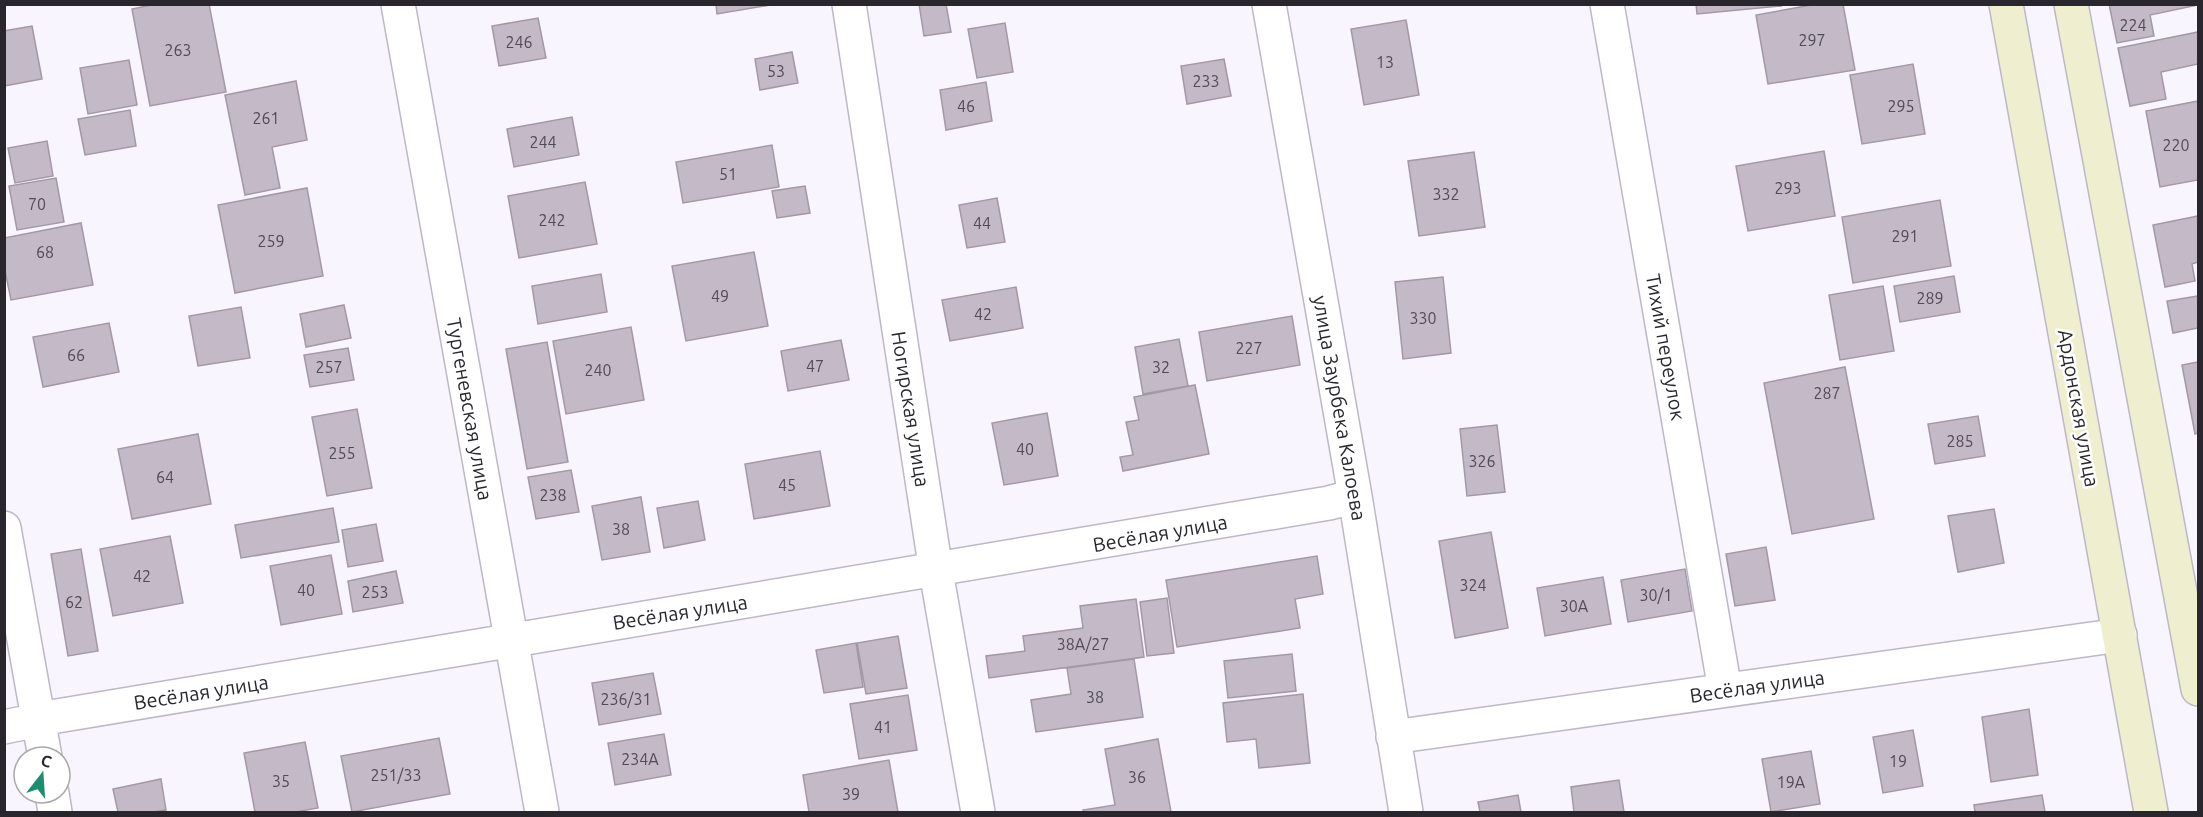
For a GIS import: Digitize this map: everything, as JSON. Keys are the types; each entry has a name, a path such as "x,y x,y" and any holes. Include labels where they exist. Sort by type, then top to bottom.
{"main road":[{"name":"Ардонская улица","path":"2006,4 2151,813"},
{"path":"2071,4 2199,689"}],"street":[{"name":"Тургеневская улица","path":"398,4 542,813"},
{"name":"Ногирская улица","path":"849,4 936,571 978,813"},
{"name":"улица Заурбека Калоева","path":"1269,4 1355,496 1406,813"},
{"name":"Тихий переулок","path":"1607,4 1725,690"},
{"name":"Весёлая улица","path":"4,727 57,716 511,640 936,571 1317,505 1355,496"},
{"path":"4,528 43,745"},
{"name":"Весёлая улица","path":"1393,736 2120,635"}],"building":[{"path":"156,4 209,4 226,92 150,106 132,9"},
{"path":"716,4 776,4 717,14"},
{"path":"919,4 946,4 951,32 924,36"},
{"path":"1696,4 1780,4 1781,6 1697,14"},
{"path":"1817,4 1843,4 1855,70 1768,84 1756,15"},
{"path":"2109,4 2198,5 2150,15 2154,36 2117,43"},
{"path":"538,18 546,58 499,66 492,26"},
{"path":"1406,20 1419,95 1364,105 1351,29"},
{"path":"1005,23 1013,72 977,78 968,29"},
{"path":"32,26 42,79 4,86 4,31"},
{"path":"2198,32 2198,64 2161,72 2166,99 2130,106 2118,48"},
{"path":"792,52 798,83 760,90 755,59"},
{"path":"1224,59 1231,96 1187,104 1181,66"},
{"path":"129,60 137,105 88,114 80,68"},
{"path":"1913,64 1925,134 1862,144 1850,75"},
{"path":"296,81 307,140 272,147 280,188 245,195 225,95"},
{"path":"986,82 992,121 946,130 940,90"},
{"path":"2198,101 2198,180 2160,187 2146,111"},
{"path":"130,110 136,146 85,155 78,119"},
{"path":"572,117 579,155 514,167 507,129"},
{"path":"47,141 53,176 15,183 8,148"},
{"path":"772,145 779,187 683,203 676,162"},
{"path":"1824,151 1835,216 1748,231 1736,166"},
{"path":"1474,152 1485,227 1419,236 1408,161"},
{"path":"56,178 64,222 17,230 9,186"},
{"path":"585,182 597,244 519,258 508,196"},
{"path":"805,186 810,213 777,218 772,191"},
{"path":"307,188 323,276 235,293 218,205"},
{"path":"997,198 1005,242 967,248 959,205"},
{"path":"1940,200 1951,266 1853,283 1842,217"},
{"path":"2198,216 2198,262 2192,264 2195,281 2165,287 2153,225"},
{"path":"81,223 93,285 11,300 4,266 4,238"},
{"path":"754,252 768,326 686,341 672,266"},
{"path":"601,274 607,312 538,324 532,286"},
{"path":"1954,276 1960,312 1900,322 1894,286"},
{"path":"1443,277 1451,353 1403,359 1395,282"},
{"path":"1883,286 1894,351 1840,360 1829,295"},
{"path":"1016,287 1023,328 950,341 942,300"},
{"path":"2198,296 2198,328 2173,333 2167,301"},
{"path":"344,305 351,338 306,347 300,314"},
{"path":"241,307 250,358 198,366 189,316"},
{"path":"1292,316 1300,365 1207,381 1199,332"},
{"path":"109,323 119,372 43,387 33,337"},
{"path":"631,327 644,400 566,414 553,341"},
{"path":"1179,339 1188,386 1143,394 1135,347"},
{"path":"841,340 849,380 788,391 781,351"},
{"path":"547,342 568,462 527,469 506,349"},
{"path":"348,348 354,380 310,387 304,355"},
{"path":"2198,362 2198,433 2195,434 2182,365"},
{"path":"1845,367 1874,519 1792,534 1764,383"},
{"path":"1195,385 1209,454 1123,471 1120,457 1133,455 1126,422 1139,420 1134,397"},
{"path":"357,409 372,488 327,496 312,417"},
{"path":"1047,413 1058,476 1004,485 992,423"},
{"path":"1978,416 1985,456 1935,464 1928,424"},
{"path":"1497,425 1505,492 1467,496 1460,429"},
{"path":"198,434 211,504 132,519 118,449"},
{"path":"820,451 830,506 754,519 745,464"},
{"path":"571,470 579,512 536,519 528,477"},
{"path":"641,497 650,552 602,560 592,506"},
{"path":"698,501 705,540 664,548 657,508"},
{"path":"333,508 339,542 241,558 235,525"},
{"path":"1994,509 2004,563 1958,572 1948,516"},
{"path":"376,524 383,561 348,567 342,530"},
{"path":"1491,532 1508,628 1455,638 1439,541"},
{"path":"170,536 183,603 113,616 100,549"},
{"path":"1766,547 1775,600 1735,606 1726,554"},
{"path":"81,549 98,651 68,656 51,554"},
{"path":"331,555 342,614 281,625 270,566"},
{"path":"1317,556 1323,594 1295,599 1300,628 1177,647 1166,580"},
{"path":"1685,569 1692,611 1628,622 1621,580"},
{"path":"396,571 403,603 353,612 348,581"},
{"path":"1603,577 1611,624 1545,636 1537,588"},
{"path":"1167,598 1174,653 1147,656 1140,602"},
{"path":"1136,599 1144,657 989,678 986,656 1025,651 1023,636 1083,628 1080,606"},
{"path":"898,636 907,688 866,694 857,643"},
{"path":"856,643 863,687 824,693 816,650"},
{"path":"1292,654 1296,691 1228,698 1224,661"},
{"path":"1134,659 1143,717 1036,732 1031,700 1071,694 1067,668"},
{"path":"653,673 661,714 599,725 592,683"},
{"path":"1303,694 1310,763 1259,768 1256,739 1227,742 1223,703"},
{"path":"908,695 917,750 859,759 850,704"},
{"path":"2029,709 2038,775 1991,782 1982,717"},
{"path":"1913,730 1923,786 1883,793 1873,737"},
{"path":"664,734 671,775 615,785 608,743"},
{"path":"439,738 450,794 352,812 341,756"},
{"path":"1158,739 1171,812 1084,812 1083,810 1115,805 1105,749"},
{"path":"305,742 318,808 295,812 255,812 244,753"},
{"path":"1811,751 1820,804 1771,812 1762,759"},
{"path":"889,760 898,812 809,812 803,775"},
{"path":"161,779 166,810 118,812 113,789"},
{"path":"1619,780 1624,812 1574,812 1571,787"},
{"path":"1518,795 1521,812 1480,812 1478,802"},
{"path":"2042,795 2045,812 1975,812 1974,805"}]}
